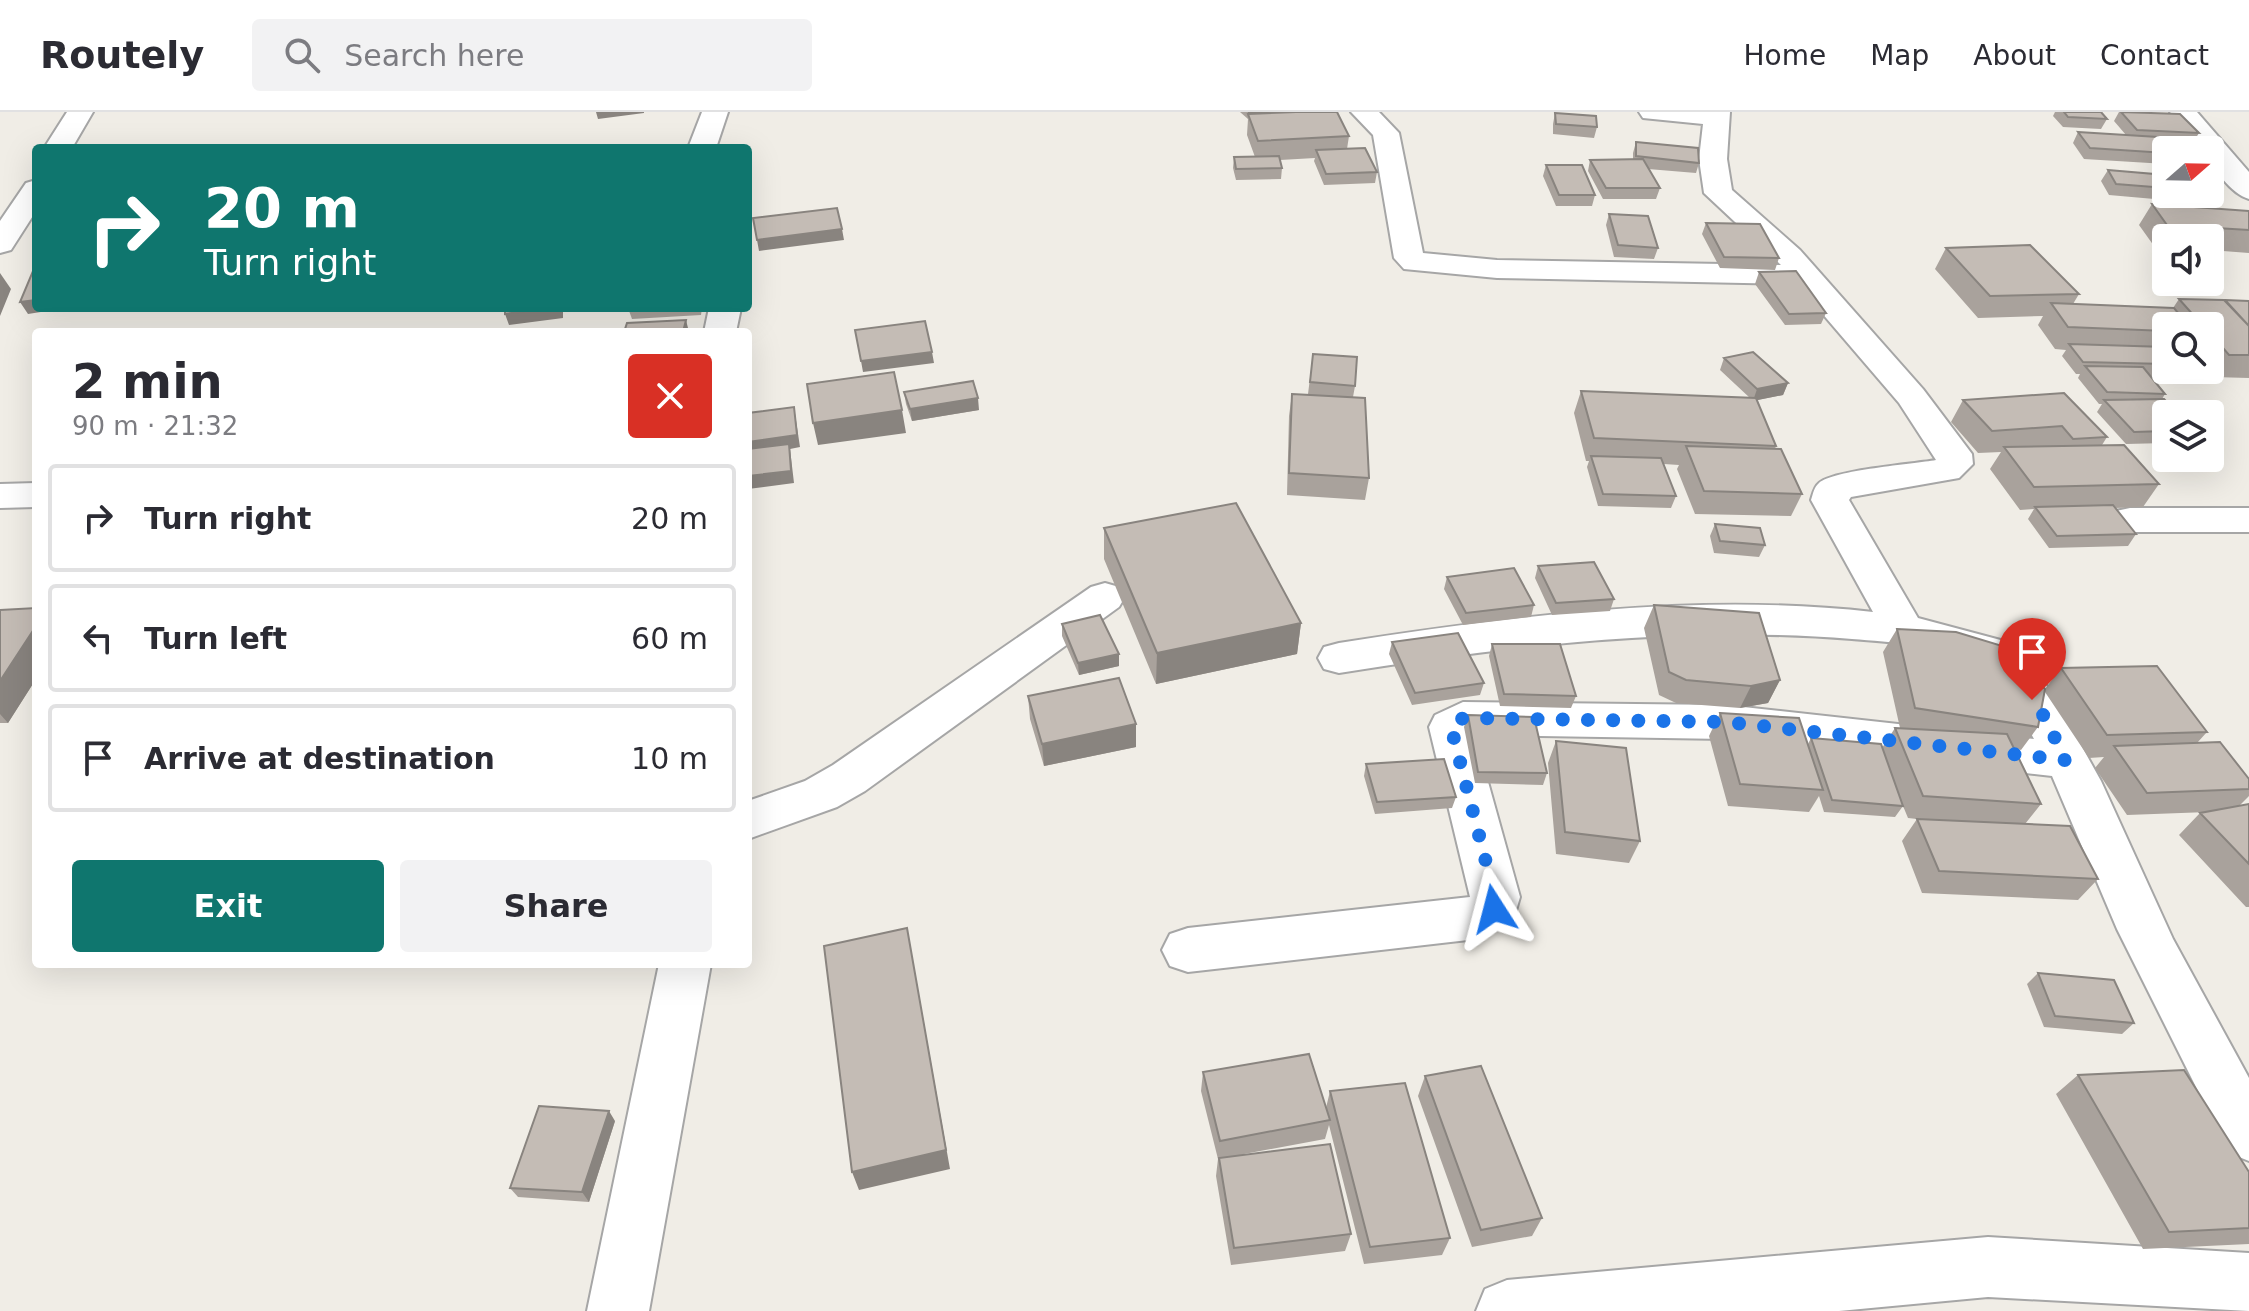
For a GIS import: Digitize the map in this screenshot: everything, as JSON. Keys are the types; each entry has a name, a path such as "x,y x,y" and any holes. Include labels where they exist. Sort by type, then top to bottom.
{"street":[{"path":"60,144 80,112"},
{"path":"703,144 715,112"},
{"path":"1364,112 1386,133 1409,258 1415,262 1497,269 1805,275"},
{"path":"1652,112 1717,114 1713,159 1718,193 1775,243 1805,275 1911,396 1954,454 1955,464 1946,470 1844,486 1833,490 1830,500 1904,630"},
{"path":"2183,112 2249,190"},
{"path":"0,244 32,195"},
{"path":"0,496 32,495"},
{"path":"2130,520 2249,520"},
{"path":"752,819 821,794 849,778 1105,597"},
{"path":"1339,658 1619,622 1796,621 1904,630 1978,648 2004,662 2046,719 2143,931 2249,1134"},
{"path":"1188,950 1468,919 1494,909 1495,897 1451,727 1463,718 1725,722 2065,760"},
{"path":"618,1311 684,968"},
{"path":"1507,1311 1988,1267 2249,1283"}],"building":[{"path":"1337,112 1349,136 1258,141 1248,114"},
{"path":"2064,112 2101,112 2107,119 2068,117"},
{"path":"2121,112 2180,114 2199,133 2137,130"},
{"path":"1555,113 1596,116 1597,127 1556,124"},
{"path":"2078,132 2152,137 2152,152 2090,148"},
{"path":"1636,142 1698,148 1699,163 1636,156"},
{"path":"1365,148 1377,172 1326,174 1316,150"},
{"path":"1279,156 1282,168 1236,169 1234,157"},
{"path":"1643,159 1660,188 1606,188 1590,160"},
{"path":"1546,165 1582,165 1595,195 1559,195"},
{"path":"2108,170 2152,174 2152,187 2116,184"},
{"path":"837,208 842,229 757,240 753,218"},
{"path":"2155,208 2249,211 2249,230 2224,228 2224,224 2166,224"},
{"path":"1609,214 1648,216 1658,248 1618,245"},
{"path":"1706,223 1760,224 1779,258 1724,257"},
{"path":"2030,245 2079,294 1990,296 1946,248"},
{"path":"1796,271 1826,313 1789,314 1759,272"},
{"path":"32,273 32,300 20,302"},
{"path":"2179,299 2224,300 2249,326 2249,355 2229,355 2224,349 2224,312 2191,312"},
{"path":"2225,300 2249,301 2249,326"},
{"path":"2051,303 2174,308 2177,312 2152,312 2152,330 2068,327"},
{"path":"686,320 684,328 625,328 627,323"},
{"path":"925,321 932,352 861,361 855,330"},
{"path":"2069,344 2152,347 2152,364 2083,362"},
{"path":"1753,352 1788,383 1757,389 1724,358"},
{"path":"1313,354 1357,357 1355,386 1310,382"},
{"path":"2085,366 2143,367 2152,378 2152,384 2157,384 2165,394 2107,392"},
{"path":"894,372 902,410 813,423 807,384"},
{"path":"973,381 978,398 910,409 904,392"},
{"path":"1581,391 1756,398 1776,446 1594,438"},
{"path":"2064,393 2107,437 2073,439 2062,426 1992,431 1963,400"},
{"path":"1292,394 1365,398 1369,478 1289,473"},
{"path":"2164,399 2165,400 2152,400 2152,431 2134,432 2104,400"},
{"path":"794,407 797,435 752,441 752,412"},
{"path":"789,444 791,471 752,476 752,449"},
{"path":"2124,445 2159,484 2034,487 2004,447"},
{"path":"1686,446 1781,449 1802,494 1704,491"},
{"path":"1591,456 1661,458 1676,496 1603,494"},
{"path":"1236,503 1301,623 1157,653 1104,528"},
{"path":"2113,505 2136,534 2057,536 2035,507"},
{"path":"1715,524 1760,528 1765,545 1720,541"},
{"path":"1594,562 1614,599 1556,603 1538,566"},
{"path":"1514,568 1534,605 1466,613 1447,577"},
{"path":"1654,605 1759,613 1780,680 1751,686 1686,680 1669,672"},
{"path":"32,608 32,632 0,681 0,610"},
{"path":"1100,615 1119,654 1078,663 1062,624"},
{"path":"1897,629 1956,632 2009,648 2045,689 2038,727 1915,708"},
{"path":"1458,633 1484,683 1415,693 1392,642"},
{"path":"1492,644 1560,644 1576,696 1504,694"},
{"path":"2157,666 2207,732 2107,735 2061,668"},
{"path":"1119,678 1136,724 1042,744 1028,696"},
{"path":"1720,713 1799,718 1823,790 1740,784"},
{"path":"1468,715 1534,717 1547,773 1478,772"},
{"path":"1895,728 2007,734 2041,804 1923,796"},
{"path":"1811,738 1881,744 1903,806 1832,800"},
{"path":"1556,741 1626,748 1640,841 1565,832"},
{"path":"2220,742 2249,779 2249,789 2147,793 2114,746"},
{"path":"1444,759 1456,797 1377,802 1366,764"},
{"path":"2249,804 2249,864 2200,813"},
{"path":"1917,819 2070,826 2098,879 1939,871"},
{"path":"907,928 946,1150 852,1172 824,946"},
{"path":"2038,973 2114,980 2134,1023 2055,1016"},
{"path":"1309,1054 1330,1120 1220,1141 1203,1072"},
{"path":"1481,1066 1542,1218 1481,1230 1425,1076"},
{"path":"2184,1070 2249,1172 2249,1228 2169,1232 2078,1075"},
{"path":"1405,1083 1450,1238 1370,1247 1330,1091"},
{"path":"539,1106 609,1111 582,1192 510,1188"},
{"path":"1330,1144 1351,1234 1234,1248 1219,1158"}],"route":[{"path":"1494,909 1495,897 1451,727 1463,718 1725,722 2065,760 2046,719 2032,700"}]}
